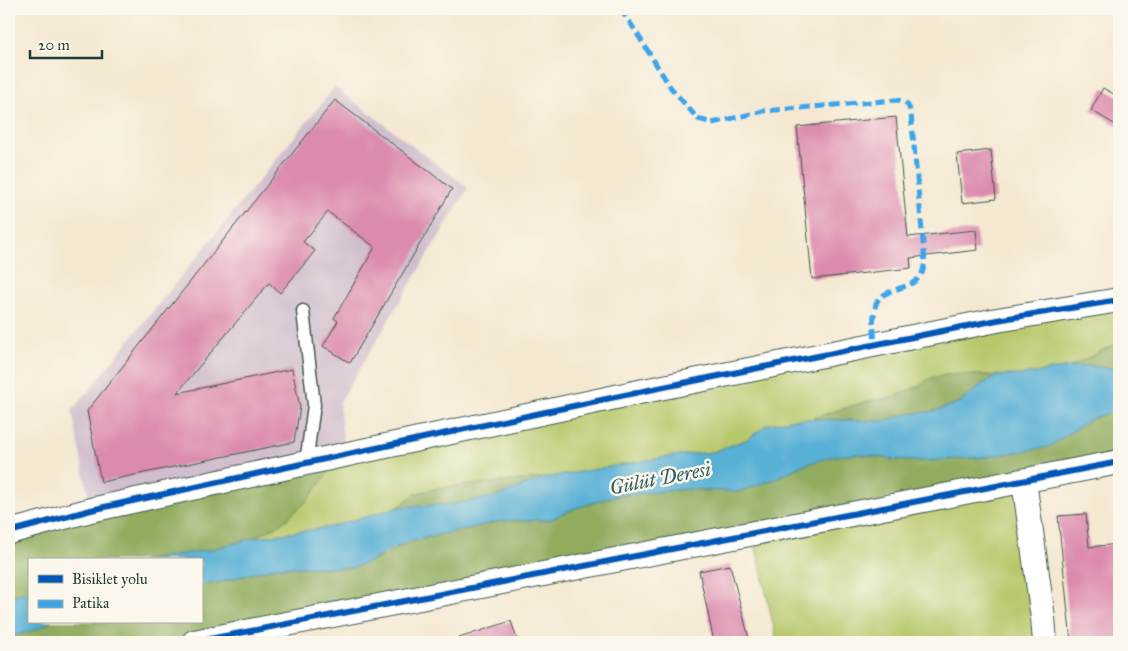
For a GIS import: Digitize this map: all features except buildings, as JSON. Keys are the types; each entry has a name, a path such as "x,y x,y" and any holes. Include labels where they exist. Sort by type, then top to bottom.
{"street":[{"path":"9,532 92,510 306,463 894,340 997,320 1119,300"},
{"path":"194,642 1119,462"},
{"path":"1024,481 1044,618 1045,642"}],"lane":[{"path":"303,311 314,405 306,463"}],"shaded area":[{"path":"335,87 468,188 339,403 345,454 91,510 72,411"}],"green space":[{"path":"1119,300 1119,342 1070,367 1023,375 942,375 931,378 919,386 891,398 868,401 810,419 794,419 766,425 748,439 713,452 672,456 544,478 438,488 415,494 399,507 330,527 253,538 281,524 323,480 338,456"},
{"path":"1119,342 1119,368 1070,367"},
{"path":"953,374 998,376 982,384 961,402 935,411 907,414 883,421 810,419 868,401 891,398 919,386 931,378"},
{"path":"1119,409 1119,462 194,642 9,642 9,637 29,632 47,624 202,624 202,585 217,583 277,567 329,568 374,560 408,542 502,521 549,520 573,509 614,496 687,489 709,491 775,479 800,466 834,456 859,454 905,461 987,457 1075,429 1089,420"},
{"path":"338,456 306,502 281,524 253,538 209,550 159,558 28,558 28,591 9,597 9,532"},
{"path":"544,478 495,497 455,504 399,507 415,494 438,488"},
{"path":"1024,481 1045,642 777,642 753,534"}],"water":[{"name":"Gülüt Deresi","path":"1070,367 1119,368 1119,409 1089,420 1049,447 987,457 929,461 905,461 859,454 834,456 800,466 775,479 738,492 687,489 614,496 573,509 549,520 502,521 408,542 387,551 374,560 352,568 277,567 217,583 202,585 202,558 159,558 209,550 253,538 330,527 399,507 455,504 495,497 544,478 672,456 713,452 748,439 766,425 794,419 883,421 907,414 935,411 961,402 982,384 998,376 1023,375"},
{"path":"28,591 28,624 47,624 29,632 9,637 9,597"}],"marked path":[{"path":"620,9 671,88 698,119 712,123 764,111 895,100 908,105 911,114 925,263 922,274 917,280 885,294 876,304 874,319 875,344"},
{"path":"9,513 14,531"}],"cycle path":[{"path":"9,532 91,510 639,392 997,320 1119,300"},
{"path":"194,642 1119,462"}]}
